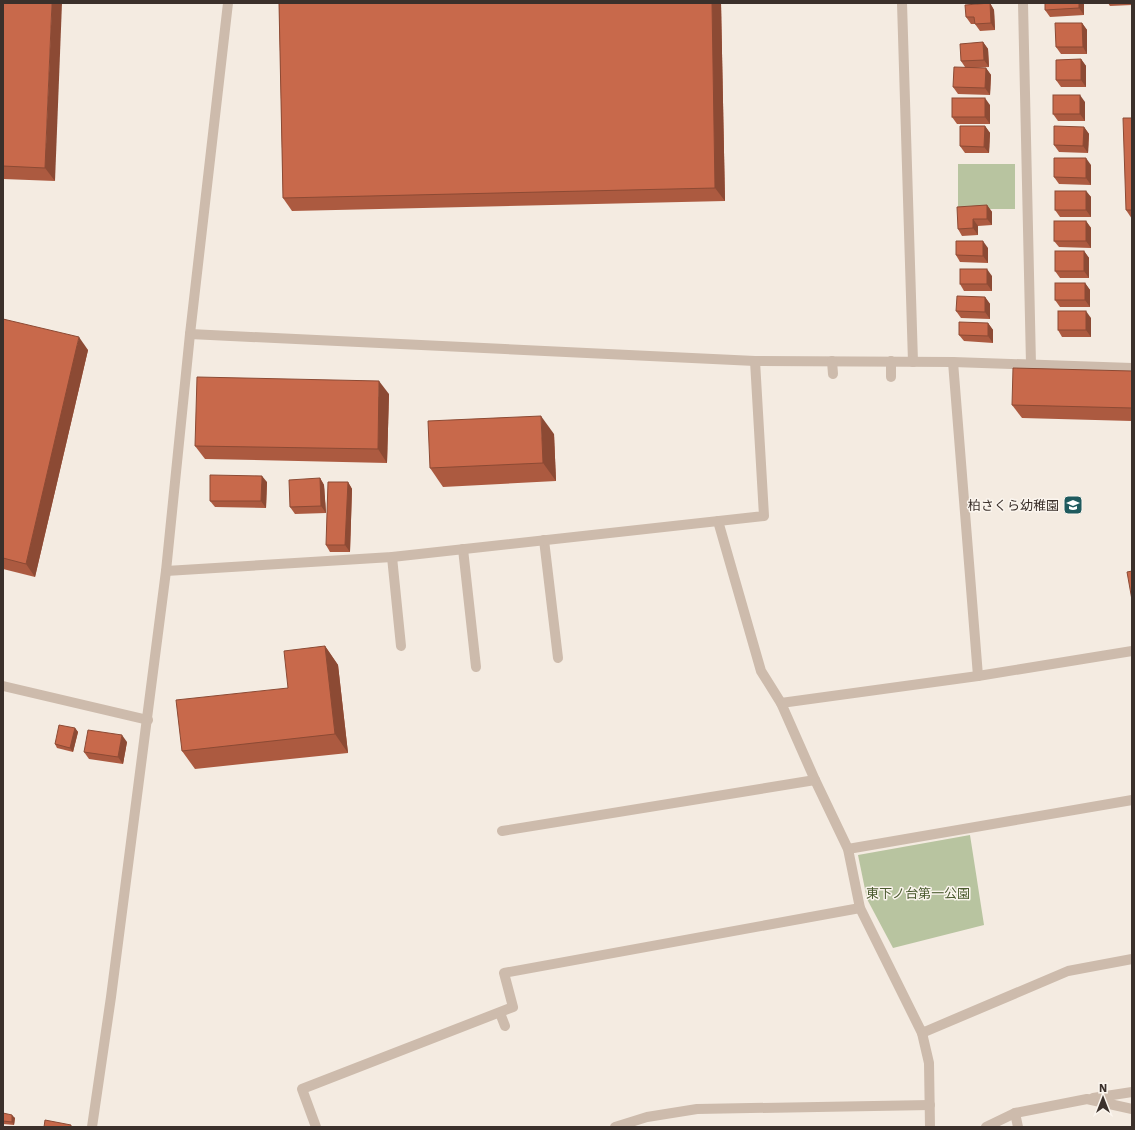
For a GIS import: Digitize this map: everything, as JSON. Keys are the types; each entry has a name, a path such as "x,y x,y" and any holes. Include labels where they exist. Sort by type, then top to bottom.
{"street":[{"path":"92,1127 148,720 166,571 190,334 228,3"},
{"path":"902,3 913,362"},
{"path":"1023,3 1031,364"},
{"path":"190,334 755,360 953,362 1132,368"},
{"path":"166,571 392,557 764,516 755,360"},
{"path":"832,361 833,374"},
{"path":"891,361 891,377"},
{"path":"953,362 978,676"},
{"path":"718,521 762,671 781,703 814,780 848,849 860,908 922,1033 929,1064 930,1127"},
{"path":"544,540 558,658"},
{"path":"463,548 476,667"},
{"path":"392,557 401,646"},
{"path":"781,703 978,676 1132,651"},
{"path":"3,686 148,720"},
{"path":"502,831 814,780"},
{"path":"848,849 1132,800"},
{"path":"316,1127 302,1089 513,1007 504,973 860,908"},
{"path":"922,1033 1068,971 1132,960"},
{"path":"500,1013 505,1026"},
{"path":"986,1127 1016,1113 1132,1092"},
{"path":"1087,1100 1132,1109"},
{"path":"615,1127 647,1117 697,1109 930,1105"},
{"path":"1016,1113 1018,1127"}],"green space":[{"path":"958,164 1015,164 1015,209 958,209"},
{"name":"東下ノ台第一公園","path":"970,835 984,925 893,948 867,899 858,855"}],"building":[{"path":"3,3 52,3 45,168 3,166"},
{"path":"279,3 712,3 715,188 283,198"},
{"path":"990,3 991,23 975,24 974,17 966,17 965,5"},
{"path":"1045,3 1079,3 1079,8 1045,10"},
{"path":"1055,23 1082,23 1083,47 1056,47"},
{"path":"983,42 984,60 961,61 960,44"},
{"path":"1081,59 1081,80 1056,80 1056,60"},
{"path":"954,67 986,68 985,88 953,87"},
{"path":"1053,95 1080,95 1080,114 1053,114"},
{"path":"952,98 985,98 985,117 952,117"},
{"path":"1123,118 1132,118 1132,210 1126,210"},
{"path":"960,126 985,126 984,147 960,146"},
{"path":"1054,126 1084,127 1083,146 1054,145"},
{"path":"1054,158 1086,158 1086,178 1054,177"},
{"path":"1055,191 1086,191 1086,210 1055,210"},
{"path":"987,205 987,219 973,219 973,228 958,229 957,207"},
{"path":"1054,221 1086,221 1086,241 1054,241"},
{"path":"956,241 983,241 983,256 956,255"},
{"path":"1055,251 1084,251 1084,271 1055,271"},
{"path":"960,269 987,269 987,284 960,284"},
{"path":"1055,283 1085,283 1085,300 1055,300"},
{"path":"957,296 985,297 985,312 956,311"},
{"path":"1058,311 1086,311 1086,330 1058,330"},
{"path":"3,319 79,337 26,564 3,558"},
{"path":"959,322 988,323 988,336 959,335"},
{"path":"1013,368 1132,371 1132,408 1012,405"},
{"path":"197,377 379,381 378,449 195,446"},
{"path":"541,416 543,463 430,468 428,421"},
{"path":"210,475 262,476 261,501 210,501"},
{"path":"320,478 321,506 290,507 289,480"},
{"path":"328,482 348,482 345,545 326,545"},
{"path":"1132,571 1132,600 1127,572"},
{"path":"325,646 335,734 182,751 176,700 288,688 284,651"},
{"path":"59,725 75,728 70,748 55,744"},
{"path":"88,730 122,735 118,757 84,752"},
{"path":"3,1113 12,1115 12,1122 3,1121"},
{"path":"45,1120 71,1125 71,1127 44,1127"}],"place":[{"name":"柏さくら幼稚園","path":"1073,505"}]}
